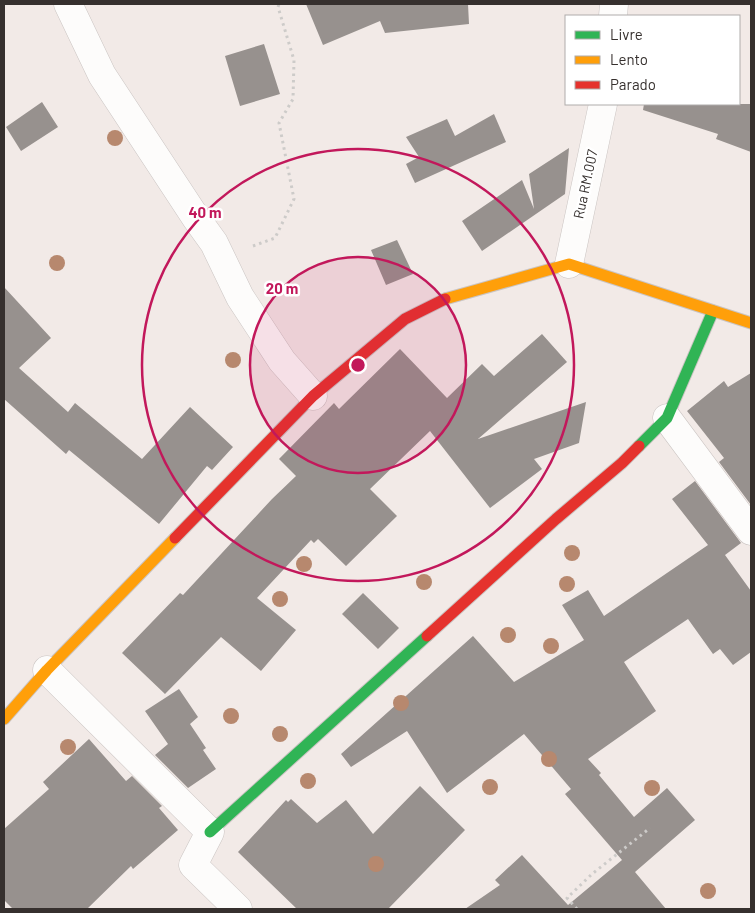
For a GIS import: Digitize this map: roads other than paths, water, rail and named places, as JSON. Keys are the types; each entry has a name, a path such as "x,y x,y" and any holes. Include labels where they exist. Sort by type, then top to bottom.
{"street":[{"path":"68,4 102,75 214,243 240,297 282,361 313,396"},
{"name":"Rua RM.007","path":"569,264 603,105"},
{"path":"4,719 47,670 313,396 405,319 450,296 569,264 751,323"},
{"path":"238,909 193,865 210,832 556,519 622,463 667,418 713,311"},
{"path":"667,418 751,531"},
{"path":"47,670 210,832"}]}
